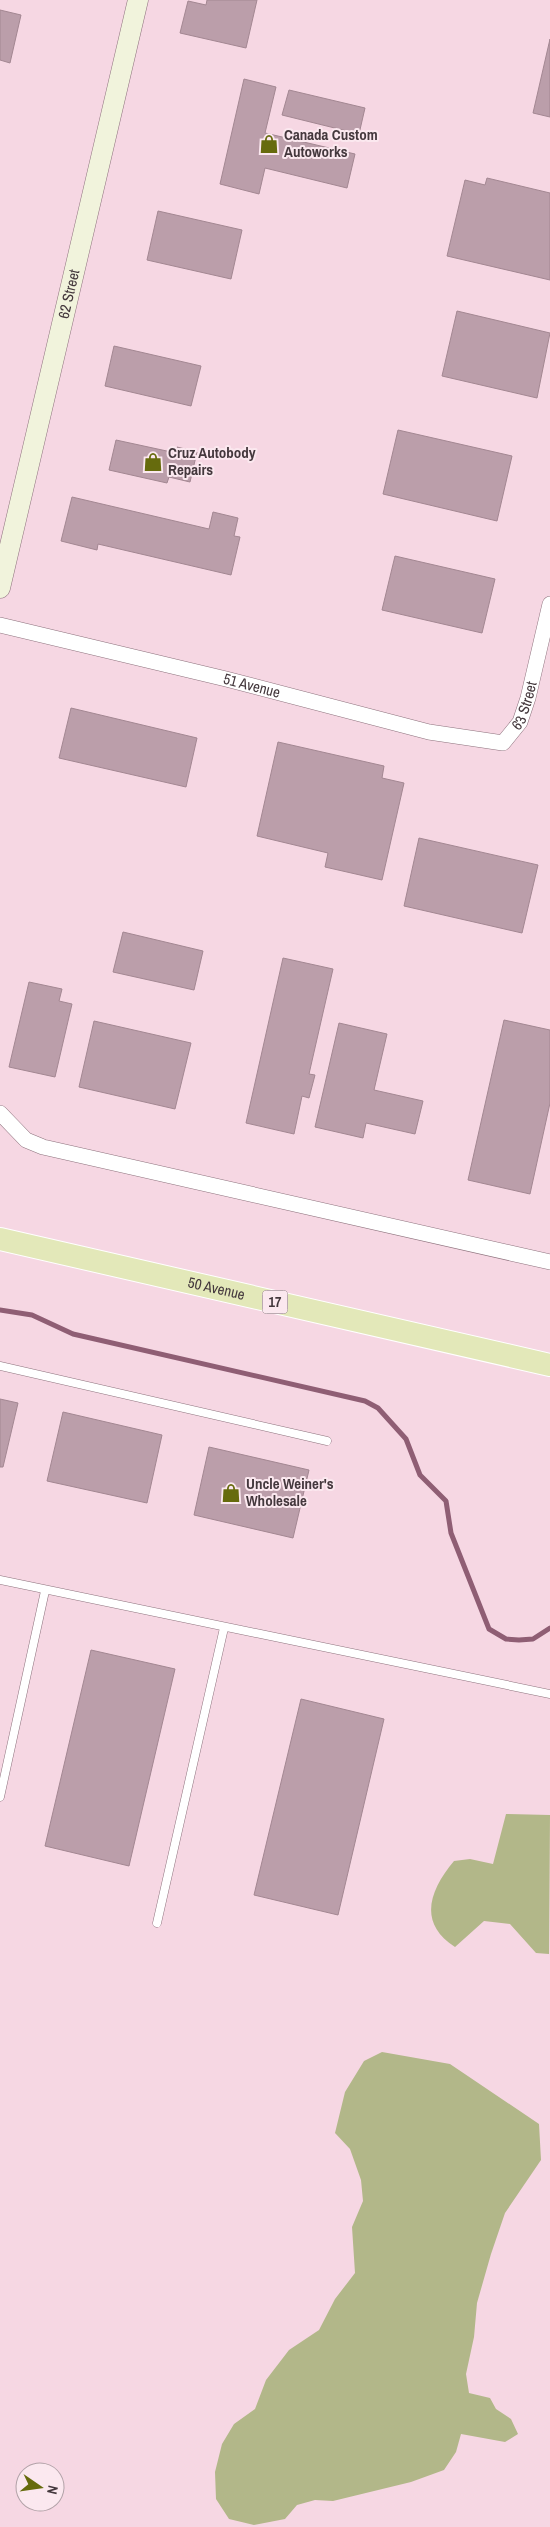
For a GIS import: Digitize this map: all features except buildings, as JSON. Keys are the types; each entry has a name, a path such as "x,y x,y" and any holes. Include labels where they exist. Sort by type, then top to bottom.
{"main road":[{"name":"62 Street","path":"0,588 138,0"},
{"name":"50 Avenue","path":"0,1239 550,1365"}],"street":[{"name":"63 Street","path":"504,743 520,722 528,698 550,604"},
{"name":"51 Avenue","path":"0,624 226,679 429,732 504,743"},
{"path":"0,1113 26,1140 43,1147 550,1262"}],"lane":[{"path":"0,1366 328,1442"},
{"path":"0,1580 224,1628 550,1694"},
{"path":"0,1797 45,1590"},
{"path":"156,1924 224,1628"}],"green space":[{"path":"506,1814 550,1815 549,1954 536,1953 510,1924 484,1921 455,1947 443,1938 436,1928 432,1917 431,1906 438,1884 454,1861 470,1859 493,1864"},
{"path":"382,2052 450,2064 539,2124 541,2160 505,2213 477,2303 474,2337 466,2374 469,2393 490,2398 496,2409 511,2419 518,2434 505,2442 461,2434 456,2452 444,2470 411,2482 333,2501 315,2500 297,2505 285,2519 254,2525 229,2519 216,2499 215,2472 222,2444 234,2424 255,2409 266,2380 289,2350 319,2330 335,2299 355,2273 352,2227 363,2201 361,2180 350,2149 335,2133 345,2092 364,2061"}],"waterway":[{"path":"0,1310 32,1315 73,1334 365,1401 378,1408 406,1439 420,1475 446,1501 451,1533 489,1629 506,1639 519,1640 533,1639 550,1628"}],"place":[{"name":"Canada Custom Autoworks","path":"269,144"},
{"name":"Cruz Autobody Repairs","path":"153,462"},
{"name":"Uncle Weiner's Wholesale","path":"231,1493"}]}
